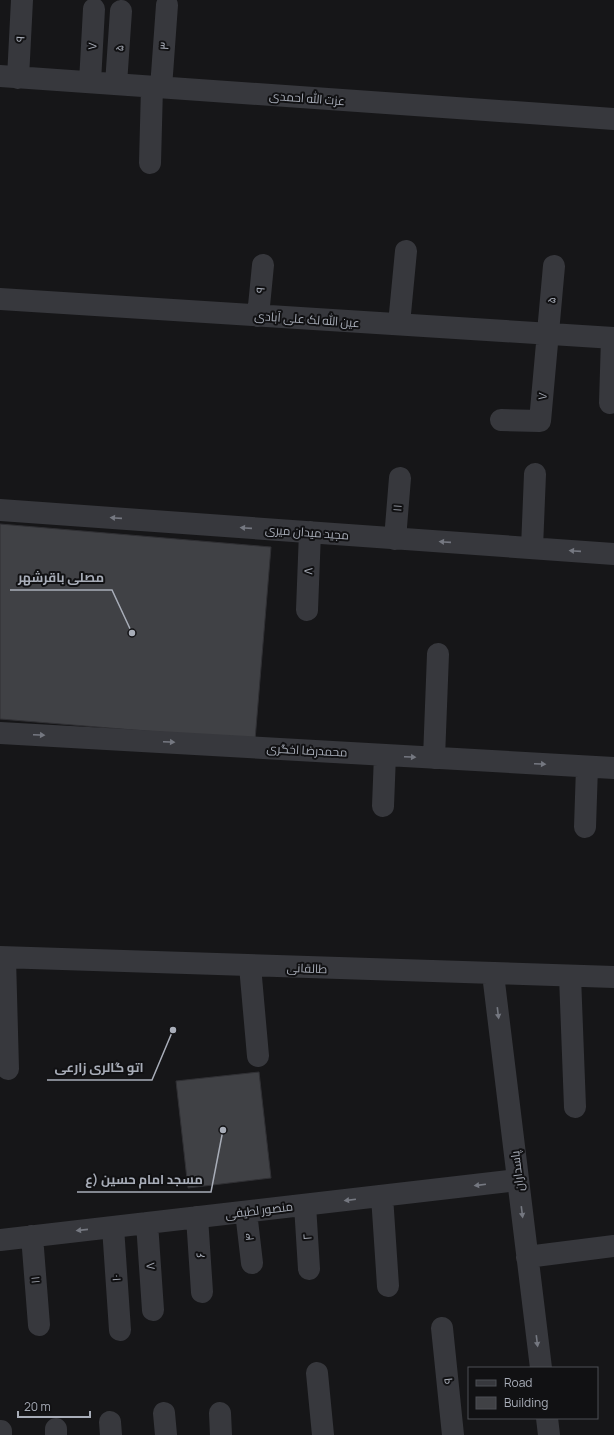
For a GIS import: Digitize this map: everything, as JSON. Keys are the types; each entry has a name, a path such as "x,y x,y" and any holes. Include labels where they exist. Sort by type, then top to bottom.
{"street":[{"name":"۹","path":"9,77 22,0"},
{"name":"۳","path":"150,163 156,87 167,5"},
{"name":"۷","path":"90,82 94,9"},
{"name":"۵","path":"116,84 121,12"},
{"name":"عزت الله احمدی","path":"9,77 614,119"},
{"path":"399,324 406,251"},
{"name":"۹","path":"258,316 262,264"},
{"name":"۵","path":"548,334 554,266"},
{"name":"عین الله لک علی آبادی","path":"0,299 613,338"},
{"name":"۷","path":"501,420 540,421 548,334"},
{"path":"610,403 613,338"},
{"path":"532,548 534,474"},
{"name":"۱۱","path":"395,539 400,478"},
{"name":"مجید میدان میری","path":"0,510 614,554"},
{"name":"۸","path":"307,610 310,532"},
{"path":"434,758 438,654"},
{"name":"محمدرضا اخگری","path":"0,733 614,768"},
{"path":"383,806 385,755"},
{"path":"585,827 587,767"},
{"path":"3,957 8,1069"},
{"name":"طالقانی","path":"3,957 614,977"},
{"path":"250,966 258,1056"},
{"name":"پاسداران","path":"494,974 541,1367"},
{"path":"570,976 575,1107"},
{"name":"منصور لطیفی","path":"0,1240 518,1180"},
{"path":"382,1196 388,1286"},
{"name":"۲","path":"305,1205 309,1269"},
{"name":"۴","path":"246,1212 252,1263"},
{"name":"۶","path":"197,1217 202,1292"},
{"name":"۸","path":"147,1223 153,1310"},
{"name":"۱۰","path":"113,1227 120,1330"},
{"name":"۱۱","path":"32,1236 39,1324"},
{"path":"527,1257 614,1246"},
{"name":"۹","path":"442,1328 453,1435"},
{"path":"317,1373 323,1435"},
{"path":"164,1413 166,1435"},
{"path":"220,1413 221,1435"},
{"path":"547,1419 549,1435"}],"building":[{"path":"0,524 271,547 255,740 0,719"},
{"path":"259,1072 271,1178 188,1188 176,1081"}],"place":[{"name":"مصلی باقرشهر","path":"132,633"},
{"name":"اتو گالری زارعی","path":"173,1030"},
{"name":"مسجد امام حسین (ع","path":"223,1130"}]}
